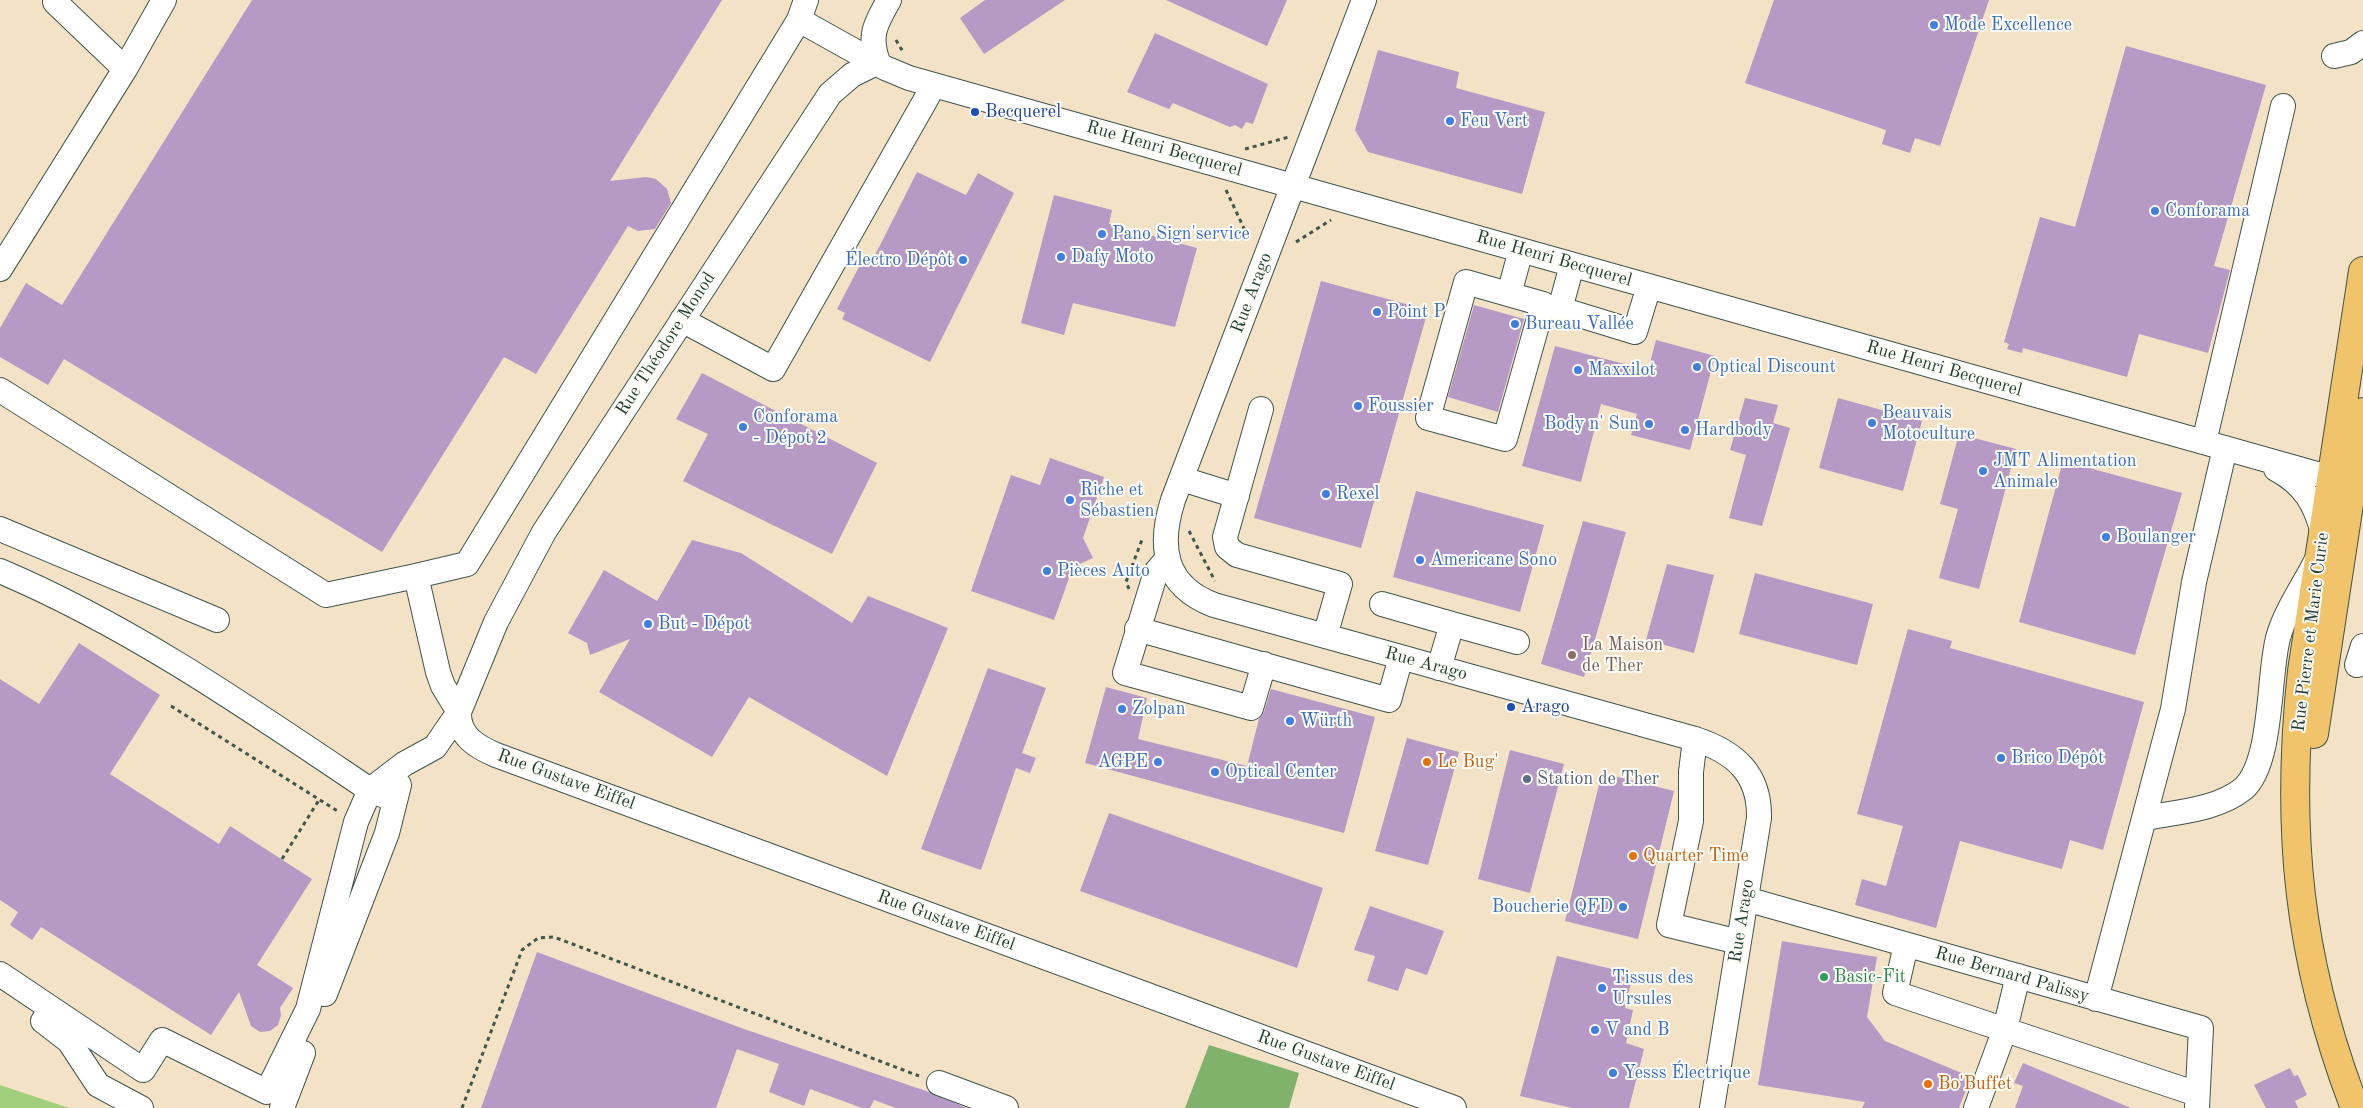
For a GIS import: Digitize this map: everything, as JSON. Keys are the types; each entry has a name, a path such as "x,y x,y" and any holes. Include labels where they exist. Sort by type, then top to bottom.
{"main road":[{"name":"Rue Pierre et Marie Curie","path":"2355,1108 2330,1035 2313,974 2303,919 2296,855 2295,798 2298,710 2322,543 2349,483 2363,271"},
{"name":"Rue Pierre et Marie Curie","path":"2363,412 2349,483 2315,726 2310,775 2312,868 2322,940 2339,1014 2363,1083"}],"street":[{"path":"56,0 125,69"},
{"path":"0,269 125,69 164,0"},
{"path":"878,62 873,48 873,37 875,26 889,0"},
{"name":"Rue Arago","path":"1364,0 1167,520 1165,539 1168,558 1176,578 1191,594 1202,600 1695,739 1711,744 1737,760 1746,770 1754,784 1760,807 1712,1108"},
{"path":"0,390 326,595 467,564 802,10"},
{"name":"Rue Henri Becquerel","path":"802,10 896,73 934,85 2349,483"},
{"path":"2334,56 2351,52 2363,43"},
{"name":"Rue Théodore Monod","path":"370,790 404,764 435,747 458,712 496,622 536,546 682,320 830,94 852,75 878,62"},
{"path":"682,320 772,369 934,85"},
{"path":"2096,999 2173,709 2194,582 2284,106"},
{"path":"1509,294 1521,250"},
{"path":"1572,264 1560,309 1636,332 1649,286"},
{"path":"1466,282 1509,294 1543,304 1504,439 1428,418 1466,282"},
{"path":"1261,409 1225,537 1229,551 1237,555 1340,584 1325,636"},
{"name":"Rue Henri Becquerel","path":"2221,447 2277,470 2296,481 2314,505 2322,543"},
{"path":"1182,479 1237,496"},
{"path":"0,529 216,620"},
{"path":"2145,818 2214,803 2238,792 2250,780 2261,753 2278,637 2322,543"},
{"path":"1168,558 1156,572 1125,673 1251,708 1264,664"},
{"path":"0,571 66,600 210,683 370,790 395,800"},
{"name":"Rue Gustave Eiffel","path":"416,576 438,672 443,686 458,712 458,719 466,736 473,743 496,755 1454,1108"},
{"path":"1382,604 1517,642"},
{"path":"1440,668 1452,624"},
{"path":"1137,629 1389,700 1401,657"},
{"path":"1695,739 1691,772 1691,821 1670,926 1739,942"},
{"path":"282,1108 387,833 404,764"},
{"path":"0,974 142,1070 162,1040 267,1092 308,1009 356,822 370,790"},
{"name":"Rue Bernard Palissy","path":"1746,899 2201,1028 2197,1101"},
{"path":"1906,945 1895,992 2005,1029 2197,1101"},
{"path":"1976,1108 2005,1029 2018,976"},
{"path":"0,988 69,1040 98,1085 141,1108"},
{"path":"939,1083 1006,1108"}],"path":[{"path":"894,33 907,56"},
{"path":"1236,152 1296,135"},
{"path":"1220,188 1226,190 1250,241"},
{"path":"1184,522 1220,590"},
{"path":"171,706 356,822"},
{"path":"282,860 319,800"},
{"path":"462,1108 522,950 538,938 554,938 939,1083"}],"green space":[{"path":"1209,1045 1299,1073 1289,1108 1185,1108"},
{"path":"0,1085 69,1108 0,1108"}],"building":[{"path":"252,0 722,0 610,181 646,177 656,179 667,189 671,203 655,229 638,231 628,226 536,374 504,357 382,552 64,359 48,385 0,357 0,328 26,283 62,305"},
{"path":"985,0 1065,0 984,54 960,18"},
{"path":"1166,0 1287,0 1267,46"},
{"path":"1774,0 1989,0 1940,146 1915,138 1910,153 1882,144 1886,130 1745,83"},
{"path":"1155,33 1268,84 1253,124 1246,122 1242,129 1235,125 1230,127 1173,103 1169,109 1127,92"},
{"name":"Conforama","path":"2126,46 2266,85 2214,266 2230,270 2208,353 2139,334 2127,377 2023,348 2022,353 2007,349 2009,344 2004,342 2040,217 2075,227"},
{"name":"Feu Vert","path":"1378,50 1459,72 1456,88 1545,112 1522,194 1368,152 1355,130"},
{"path":"917,172 966,195 978,173 1014,193 930,362 842,319 845,313 837,309 861,263 869,267"},
{"path":"1054,195 1112,210 1109,224 1197,248 1175,327 1073,303 1064,335 1021,323"},
{"path":"1321,281 1428,310 1361,548 1254,518"},
{"path":"1474,305 1524,319 1498,412 1448,397"},
{"path":"1656,340 1715,356 1690,450 1631,435 1637,414 1601,404 1581,482 1522,466 1555,346 1648,370"},
{"path":"702,373 877,463 832,554 683,481 708,434 676,419"},
{"path":"1745,398 1778,405 1773,423 1790,428 1762,526 1729,518 1746,455 1730,450"},
{"path":"1838,398 1922,421 1903,491 1819,468"},
{"path":"1959,434 2016,449 1979,589 1939,578 1958,509 1940,504"},
{"path":"1050,458 1104,477 1083,538 1093,558 1073,567 1054,620 971,591 1011,475 1040,485"},
{"name":"Boulanger","path":"2063,461 2182,493 2135,655 2019,622"},
{"path":"1416,491 1544,525 1520,612 1393,577"},
{"path":"1583,521 1626,532 1584,677 1541,664"},
{"path":"692,540 741,553 852,623 868,596 948,628 887,776 749,697 712,757 599,692 630,639 590,655 587,643 568,633 604,570 657,601"},
{"path":"1667,564 1714,575 1694,653 1646,640"},
{"path":"1755,573 1873,604 1857,665 1739,634"},
{"name":"Brico Dépôt","path":"1908,629 1952,641 1950,648 2144,702 2103,850 2070,840 2062,869 1960,841 1936,928 1855,905 1862,879 1886,886 1903,826 1857,814"},
{"path":"79,643 160,695 110,774 219,844 230,826 312,879 257,965 293,988 280,1008 281,1015 278,1025 270,1031 260,1032 251,1026 239,992 211,1035 41,927 32,940 10,925 18,912 0,900 0,679 39,704"},
{"path":"988,668 1046,688 1022,753 1036,758 1030,773 1016,768 981,870 921,849"},
{"path":"1106,687 1147,698 1138,739 1247,766 1259,719 1264,712 1271,689 1375,717 1344,833 1085,763"},
{"path":"1407,738 1459,752 1428,865 1375,851"},
{"path":"1510,750 1564,764 1530,893 1478,879"},
{"path":"1602,773 1674,791 1638,939 1565,921"},
{"path":"1109,813 1323,888 1297,968 1080,891"},
{"path":"1370,906 1444,931 1427,975 1406,968 1398,991 1367,981 1375,956 1354,950"},
{"path":"1782,941 1877,957 1867,1017 1885,1041 1971,1077 1959,1108 1862,1108 1865,1102 1758,1085"},
{"path":"537,952 744,1029 929,1092 967,1108 896,1108 874,1100 870,1108 862,1108 810,1089 804,1106 769,1092 779,1064 737,1049 716,1108 481,1108"},
{"path":"1557,956 1633,974 1625,1008 1633,1010 1626,1043 1644,1049 1629,1108 1572,1108 1520,1096"},
{"path":"2023,1063 2131,1108 2015,1108 2023,1086 2014,1083"},
{"path":"2290,1068 2294,1076 2298,1075 2307,1095 2295,1101 2298,1108 2266,1108 2254,1085"}],"place":[{"name":"Mode Excellence","path":"1934,25"},
{"name":"Becquerel","path":"975,112"},
{"name":"Feu Vert","path":"1450,121"},
{"name":"Conforama","path":"2155,211"},
{"name":"Pano Sign'service","path":"1102,234"},
{"name":"Dafy Moto","path":"1061,257"},
{"name":"Électro Dépôt","path":"963,260"},
{"name":"Point P","path":"1377,312"},
{"name":"Bureau Vallée","path":"1515,324"},
{"name":"Optical Discount","path":"1697,367"},
{"name":"Maxxilot","path":"1578,370"},
{"name":"Foussier","path":"1358,406"},
{"name":"Beauvais Motoculture","path":"1872,423"},
{"name":"Body n' Sun","path":"1649,424"},
{"name":"Conforama - Dépot 2","path":"743,427"},
{"name":"Hardbody","path":"1685,430"},
{"name":"JMT Alimentation Animale","path":"1983,471"},
{"name":"Rexel","path":"1326,494"},
{"name":"Riche et Sébastien","path":"1070,500"},
{"name":"Boulanger","path":"2106,537"},
{"name":"Americane Sono","path":"1420,560"},
{"name":"Pièces Auto","path":"1047,571"},
{"name":"But - Dépot","path":"648,624"},
{"name":"La Maison de Ther","path":"1572,655"},
{"name":"Arago","path":"1511,707"},
{"name":"Zolpan","path":"1122,709"},
{"name":"Würth","path":"1290,721"},
{"name":"Brico Dépôt","path":"2001,758"},
{"name":"AGPE","path":"1158,762"},
{"name":"Le Bug'","path":"1427,762"},
{"name":"Optical Center","path":"1215,772"},
{"name":"Station de Ther","path":"1527,779"},
{"name":"Quarter Time","path":"1633,856"},
{"name":"Boucherie QFD","path":"1623,907"},
{"name":"Basic-Fit","path":"1824,977"},
{"name":"Tissus des Ursules","path":"1602,988"},
{"name":"V and B","path":"1595,1030"},
{"name":"Yesss Électrique","path":"1613,1073"},
{"name":"Bo'Buffet","path":"1928,1084"}]}
